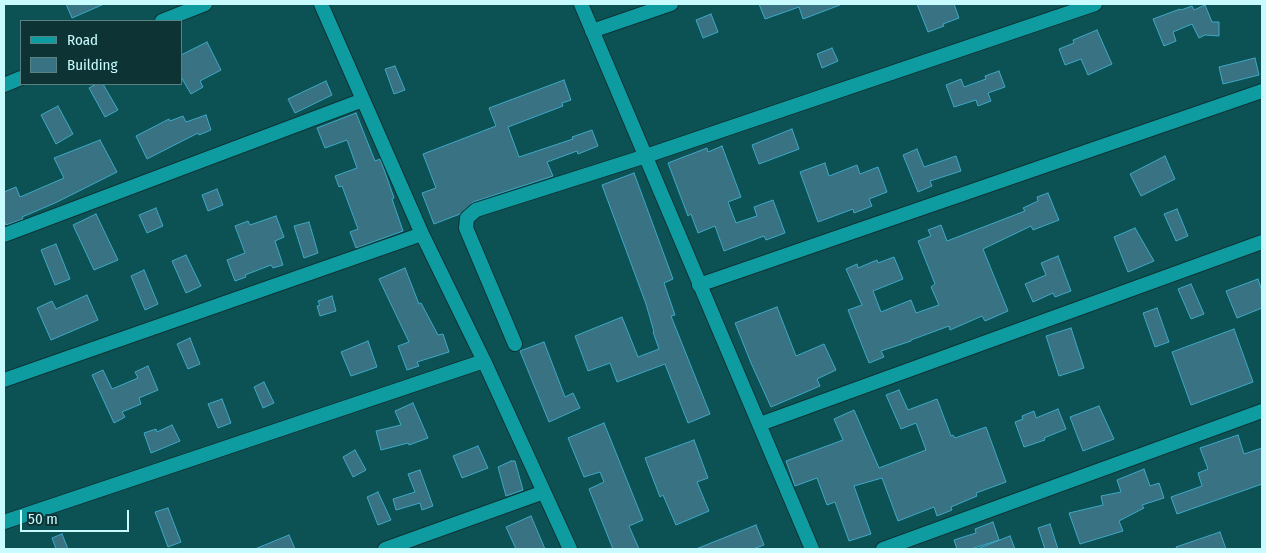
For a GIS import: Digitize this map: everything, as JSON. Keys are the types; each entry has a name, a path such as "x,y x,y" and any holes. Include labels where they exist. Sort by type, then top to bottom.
{"street":[{"path":"165,20 205,4"},
{"path":"321,4 422,234 484,361 570,549"},
{"path":"581,4 812,549"},
{"path":"592,31 671,4"},
{"path":"515,344 466,228 467,218 476,210 646,156 1095,4"},
{"path":"4,85 20,78"},
{"path":"699,285 1262,91"},
{"path":"4,235 363,100"},
{"path":"4,380 422,234"},
{"path":"760,424 1262,242"},
{"path":"4,522 484,361"},
{"path":"883,549 1262,411"},
{"path":"385,549 544,492"}],"building":[{"path":"66,4 104,4 72,18"},
{"path":"759,4 840,5 803,19 799,7 765,19"},
{"path":"917,4 954,4 959,18 928,32"},
{"path":"1205,5 1212,22 1219,22 1219,36 1205,35 1199,38 1192,24 1173,32 1176,41 1164,46 1153,19 1180,9 1192,6 1194,10"},
{"path":"711,14 718,32 703,38 696,20"},
{"path":"1097,30 1112,64 1088,75 1081,59 1065,65 1059,49 1074,43 1073,40"},
{"path":"207,42 221,70 200,81 203,87 191,94 182,79 182,54"},
{"path":"832,48 838,61 822,68 817,54"},
{"path":"1255,58 1259,75 1223,84 1219,67"},
{"path":"395,66 405,90 394,94 385,69"},
{"path":"999,71 1005,87 988,93 991,101 978,106 976,100 954,107 946,85 961,79 964,87 986,79 985,76"},
{"path":"564,80 571,100 562,103 563,106 508,127 519,157 573,139 572,137 592,130 598,146 578,154 577,151 547,162 553,176 473,202 460,214 434,224 422,193 436,188 423,154 496,126 489,108"},
{"path":"326,81 332,95 295,113 288,99"},
{"path":"94,85 104,85 118,110 105,117 89,88"},
{"path":"58,106 73,134 56,144 41,115"},
{"path":"356,113 375,161 380,159 403,231 356,248 350,232 358,229 342,186 339,187 335,176 357,168 347,140 325,148 317,128"},
{"path":"206,115 211,130 199,135 198,133 147,159 136,136 169,119 170,121 183,116 186,122"},
{"path":"792,129 799,149 759,164 752,145"},
{"path":"100,140 117,172 22,217 23,219 6,225 4,220 4,192 16,187 20,197 64,178 54,158"},
{"path":"722,146 741,197 728,202 736,223 757,216 754,207 773,200 785,233 766,240 764,236 724,251 715,226 698,233 691,214 688,216 668,163 707,148 708,152"},
{"path":"917,149 924,167 956,156 961,171 930,181 932,186 918,192 903,155"},
{"path":"1165,156 1175,179 1141,196 1130,174"},
{"path":"825,163 829,176 857,165 860,174 878,167 887,192 869,199 872,206 854,213 853,209 818,222 800,172"},
{"path":"634,173 673,279 664,283 675,315 671,316 710,414 688,423 665,364 617,382 610,363 588,371 575,336 622,317 638,357 659,349 646,304 602,185"},
{"path":"217,189 223,205 208,211 202,195"},
{"path":"1048,193 1059,220 1033,230 1031,226 983,249 1008,311 985,321 982,316 950,330 949,326 881,351 884,357 869,363 848,310 862,305 846,269 857,264 858,268 877,260 878,263 894,257 903,279 873,291 881,312 911,300 916,313 939,305 931,287 935,284 918,241 931,236 928,230 941,225 947,241 1025,211 1023,208 1038,201 1037,197"},
{"path":"156,208 163,226 147,233 139,215"},
{"path":"1177,209 1188,236 1176,241 1164,214"},
{"path":"96,214 118,260 94,270 73,225"},
{"path":"276,216 284,237 275,241 283,265 273,268 271,265 235,281 227,260 245,253 235,226 248,221 250,225"},
{"path":"309,222 318,253 304,258 294,226"},
{"path":"1135,228 1154,261 1128,272 1114,237"},
{"path":"56,244 70,279 55,285 41,250"},
{"path":"186,255 201,286 186,293 172,261"},
{"path":"1058,256 1071,291 1055,297 1053,293 1033,302 1025,284 1046,275 1041,263"},
{"path":"405,268 419,304 421,303 438,335 443,334 449,352 417,362 419,366 407,370 398,346 409,342 379,279"},
{"path":"144,270 158,304 145,310 131,276"},
{"path":"1258,279 1262,291 1262,308 1237,318 1226,291"},
{"path":"1191,284 1204,314 1191,319 1178,289"},
{"path":"87,295 98,320 51,340 37,308 52,301 56,309"},
{"path":"332,296 336,311 320,316 317,306 320,305 318,301"},
{"path":"777,307 796,356 824,344 836,370 817,379 820,386 771,407 735,323"},
{"path":"1157,308 1169,342 1155,347 1143,313"},
{"path":"1071,328 1084,368 1059,376 1046,336"},
{"path":"1234,329 1253,382 1191,405 1172,352"},
{"path":"190,338 200,364 188,369 177,344"},
{"path":"368,341 377,367 351,376 341,352"},
{"path":"544,342 565,397 573,393 580,408 549,422 520,351"},
{"path":"148,366 158,390 139,398 141,404 122,412 125,417 114,423 92,375 103,370 112,389 138,378 135,372"},
{"path":"264,382 274,403 263,408 254,387"},
{"path":"899,390 908,410 937,399 951,436 953,435 955,438 986,427 1006,482 976,493 977,496 951,507 952,510 937,516 934,507 898,521 882,478 854,486 871,534 849,541 835,502 827,505 817,478 795,486 786,461 843,440 834,419 854,410 879,468 926,450 916,423 901,429 886,395"},
{"path":"222,399 231,423 218,428 208,404"},
{"path":"413,403 428,438 409,445 408,443 381,450 376,431 401,425 395,411"},
{"path":"1099,406 1114,439 1083,451 1070,417"},
{"path":"1058,409 1066,429 1044,438 1045,440 1024,447 1015,422 1023,419 1022,416 1034,411 1036,418"},
{"path":"604,423 643,520 629,526 639,549 613,549 589,489 604,482 600,472 584,477 568,438"},
{"path":"172,425 180,441 151,453 144,433 156,429 157,432"},
{"path":"1238,435 1244,454 1262,448 1262,484 1177,514 1171,497 1202,486 1198,473 1208,469 1200,448"},
{"path":"694,440 708,478 697,482 709,511 676,525 663,495 660,497 645,458"},
{"path":"478,446 488,468 462,478 453,456"},
{"path":"355,450 366,470 353,477 343,457"},
{"path":"515,461 523,490 506,496 498,467"},
{"path":"1144,469 1150,486 1159,483 1164,498 1142,505 1144,508 1119,521 1123,531 1080,544 1069,513 1103,505 1101,496 1121,492 1117,480"},
{"path":"420,470 433,506 422,510 420,503 396,510 393,499 415,492 408,474"},
{"path":"378,492 391,520 378,525 367,497"},
{"path":"168,508 181,542 168,547 155,512"},
{"path":"531,516 545,549 516,549 506,527"},
{"path":"993,522 999,540 971,549 957,549 954,540 976,533 975,529"},
{"path":"1050,524 1058,549 1045,549 1038,528"},
{"path":"756,525 764,545 753,549 696,549"},
{"path":"1220,532 1226,549 1177,549 1176,547"},
{"path":"62,534 68,549 56,549 52,538"},
{"path":"289,535 295,549 255,549"},
{"path":"1010,536 1015,549 977,549"}]}
